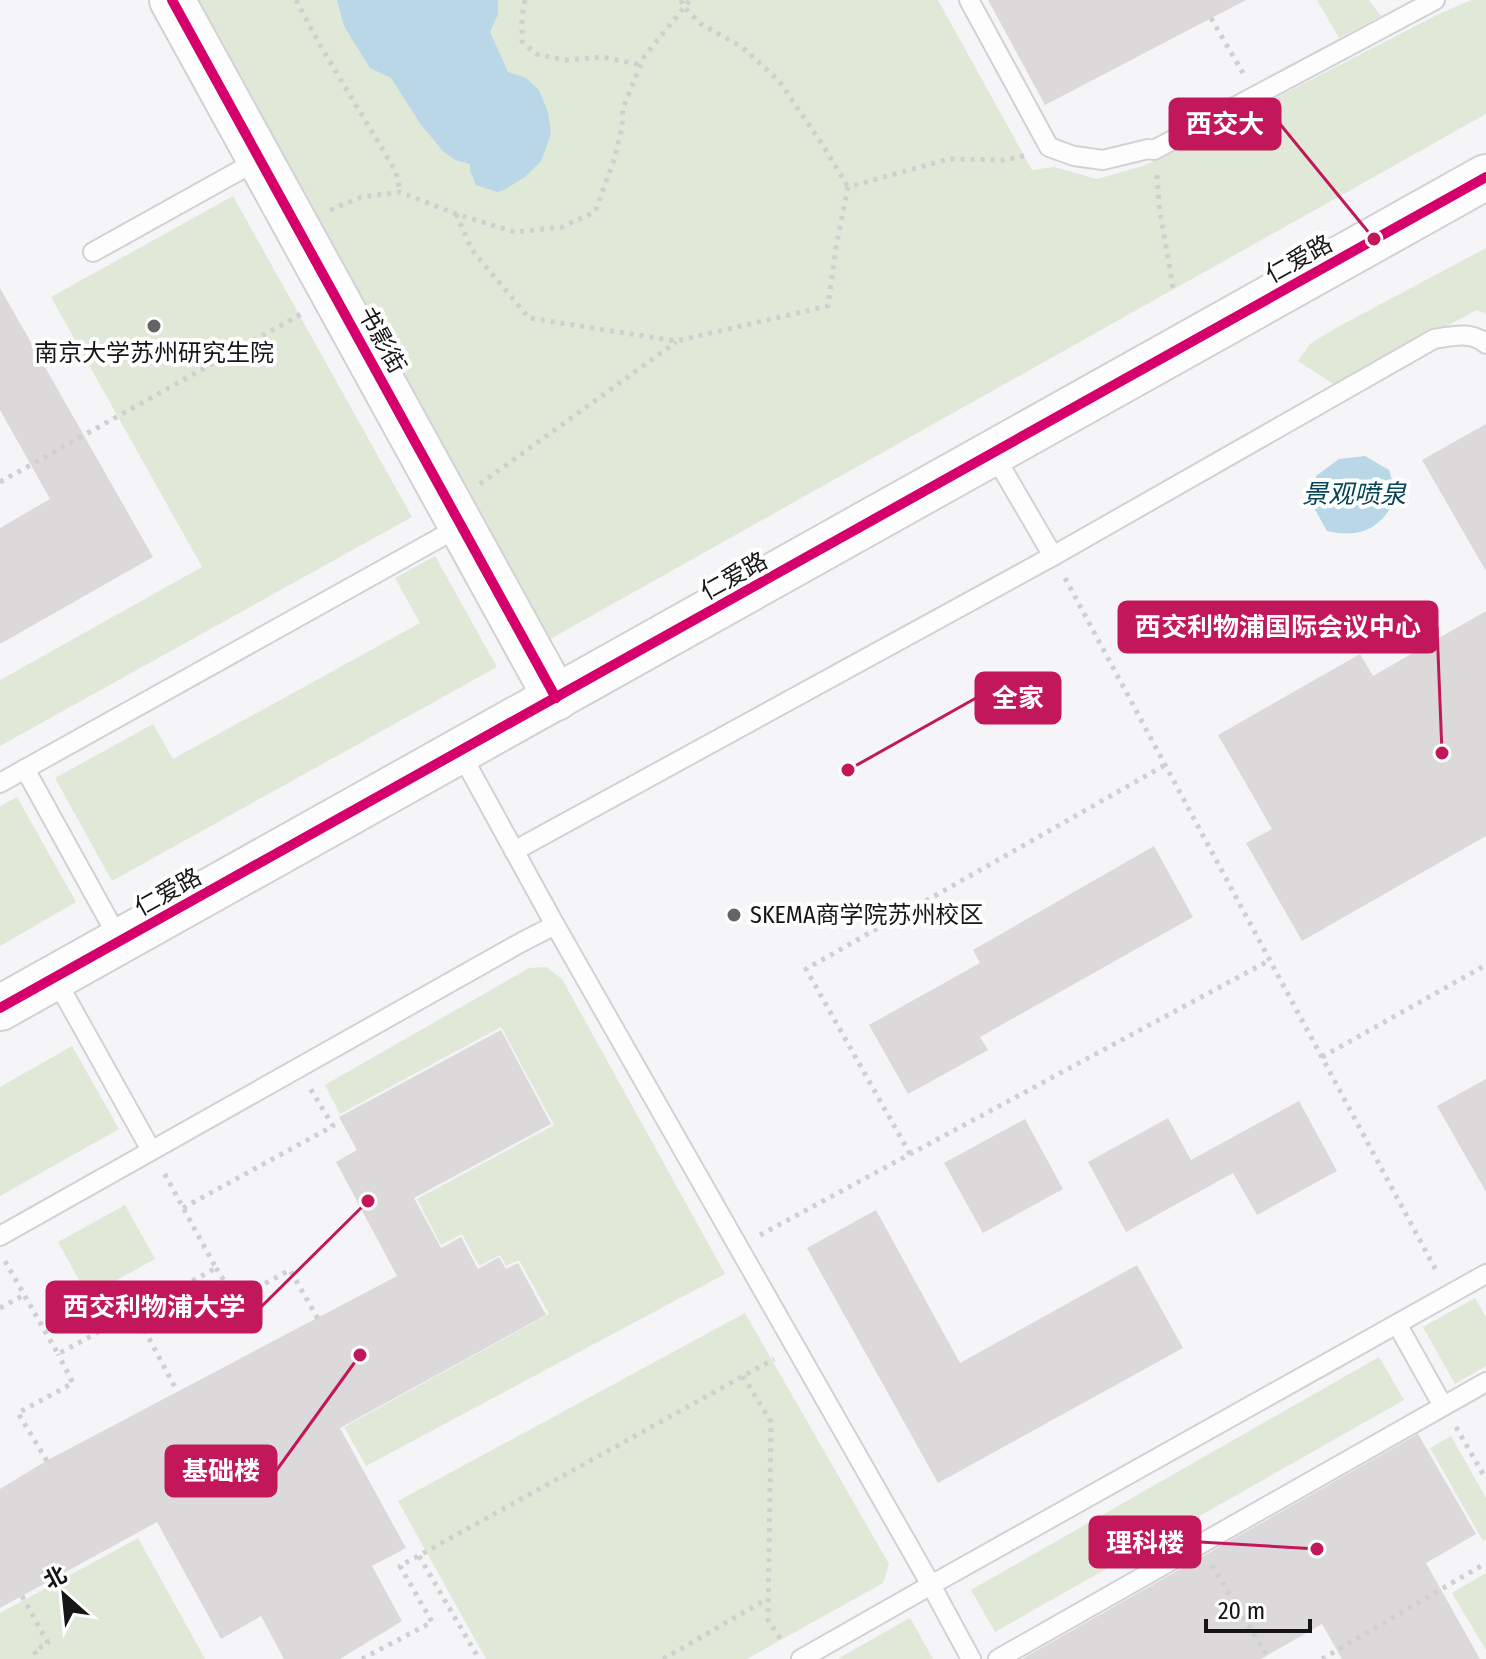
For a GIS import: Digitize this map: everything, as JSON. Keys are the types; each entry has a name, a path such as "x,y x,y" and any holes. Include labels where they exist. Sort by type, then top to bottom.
{"main road":[{"name":"书影街","path":"172,0 556,698"},
{"name":"仁爱路","path":"0,1008 1486,177"}],"lane":[{"path":"969,0 1049,147 1074,156 1103,160 1154,150 1435,0"},
{"path":"93,252 260,159"},
{"path":"514,851 1053,556 1434,339 1460,335 1481,339 1486,344"},
{"path":"993,453 1053,556"},
{"path":"0,783 456,516"},
{"path":"460,752 971,1659"},
{"path":"25,769 120,941"},
{"path":"0,1236 555,925"},
{"path":"55,978 151,1150"},
{"path":"801,1659 1481,1277 1486,1296"},
{"path":"1397,1324 1443,1406"},
{"path":"998,1659 1486,1382"}],"path":[{"path":"296,0 396,172 400,192"},
{"path":"525,0 522,41 536,54 564,60 603,57 641,65"},
{"path":"456,214 472,250 529,318 676,341 828,306 848,187 779,81 742,47 701,24 681,0"},
{"path":"361,197 400,192 515,232 562,227 595,212 614,160 622,128 623,108 644,57 690,0"},
{"path":"1211,18 1234,58"},
{"path":"848,187 949,159 1004,160 1037,154 1049,147"},
{"path":"1154,150 1159,205 1173,288"},
{"path":"0,482 335,296"},
{"path":"456,516 676,341"},
{"path":"1053,556 1449,1295"},
{"path":"910,1154 806,969 1165,765"},
{"path":"738,1247 1270,960"},
{"path":"1322,1057 1486,965"},
{"path":"183,1208 333,1126 298,1067"},
{"path":"151,1150 236,1299 290,1270 318,1319"},
{"path":"0,1253 73,1383 18,1413 47,1461"},
{"path":"58,1354 216,1268"},
{"path":"0,1308 24,1295"},
{"path":"135,1312 177,1391"},
{"path":"362,1659 432,1622 400,1566 795,1347"},
{"path":"743,1376 771,1422 768,1620 785,1646"},
{"path":"1443,1406 1486,1479"},
{"path":"1199,1544 1269,1659"},
{"path":"419,1556 479,1659"},
{"path":"1322,1659 1486,1563"},
{"path":"22,1596 48,1643 34,1651 39,1659"},
{"path":"663,1659 768,1599"}],"green space":[{"path":"193,0 938,0 1032,170 1054,167 1097,179 1143,166 1435,16 1471,0 1486,0 1486,114 543,643"},
{"path":"1317,0 1369,0 1381,16 1339,38"},
{"path":"233,196 412,517 0,746 0,680 202,567 51,297"},
{"path":"1486,248 1486,314 1477,310 1335,385 1298,361 1310,344 1334,329"},
{"path":"435,556 497,667 112,881 55,778 153,724 173,759 420,623 395,578"},
{"path":"17,797 76,902 0,946 0,806"},
{"path":"546,967 562,979 725,1274 366,1466 344,1427 549,1314 519,1260 506,1266 500,1255 479,1266 462,1234 441,1245 417,1199 554,1125 501,1027 340,1114 325,1085 529,968"},
{"path":"72,1046 119,1129 0,1196 0,1087"},
{"path":"125,1205 155,1259 88,1296 58,1242"},
{"path":"1475,1298 1486,1317 1486,1366 1455,1384 1423,1327"},
{"path":"745,1313 889,1564 883,1583 747,1659 486,1659 398,1501"},
{"path":"1379,1357 1404,1400 995,1632 971,1590"},
{"path":"1451,1436 1486,1498 1486,1539 1483,1541 1430,1448"},
{"path":"138,1538 205,1659 0,1659 0,1613"},
{"path":"1486,1573 1486,1650 1452,1593"},
{"path":"910,1618 933,1659 839,1659 839,1658"}],"water":[{"path":"337,0 498,0 498,14 490,32 508,72 526,78 539,90 548,112 551,134 541,161 525,177 504,190 497,192 476,185 470,164 455,160 444,152 421,125 391,78 370,68 344,26"},
{"name":"景观喷泉","path":"1365,456 1389,470 1397,497 1384,517 1369,529 1350,533 1327,531 1313,506 1316,476 1339,459"}],"building":[{"path":"988,0 1246,0 1045,105"},
{"path":"0,288 153,557 0,644 0,528 50,499 0,410"},
{"path":"1486,424 1486,571 1422,460"},
{"path":"1486,611 1486,836 1302,941 1246,843 1272,829 1218,735 1360,654 1373,676"},
{"path":"1154,846 1193,917 980,1037 988,1050 908,1094 869,1025 980,963 973,950"},
{"path":"501,1030 551,1124 414,1198 441,1248 461,1237 478,1269 499,1257 506,1269 518,1263 546,1315 340,1428 406,1548 372,1566 402,1621 340,1659 284,1659 261,1616 221,1639 157,1522 0,1608 0,1489 46,1461 397,1276 336,1162 357,1150 339,1117"},
{"path":"1486,1079 1486,1192 1437,1106"},
{"path":"1299,1101 1337,1171 1257,1215 1233,1173 1126,1232 1088,1162 1168,1118 1191,1160"},
{"path":"1025,1119 1063,1189 983,1233 944,1163"},
{"path":"876,1210 960,1363 1137,1265 1183,1348 938,1483 807,1248"},
{"path":"1418,1434 1476,1534 1426,1563 1480,1659 1342,1659 1322,1624 1261,1659 1022,1659"}],"cycle path":[{"path":"172,0 556,698"},
{"path":"0,1008 1486,177"}],"place":[{"name":"西交大","path":"1374,239"},
{"name":"南京大学苏州研究生院","path":"154,326"},
{"name":"西交利物浦国际会议中心","path":"1442,753"},
{"name":"全家","path":"848,770"},
{"name":"SKEMA商学院苏州校区","path":"734,915"},
{"name":"西交利物浦大学","path":"368,1201"},
{"name":"基础楼","path":"360,1355"},
{"name":"理科楼","path":"1317,1549"}]}
